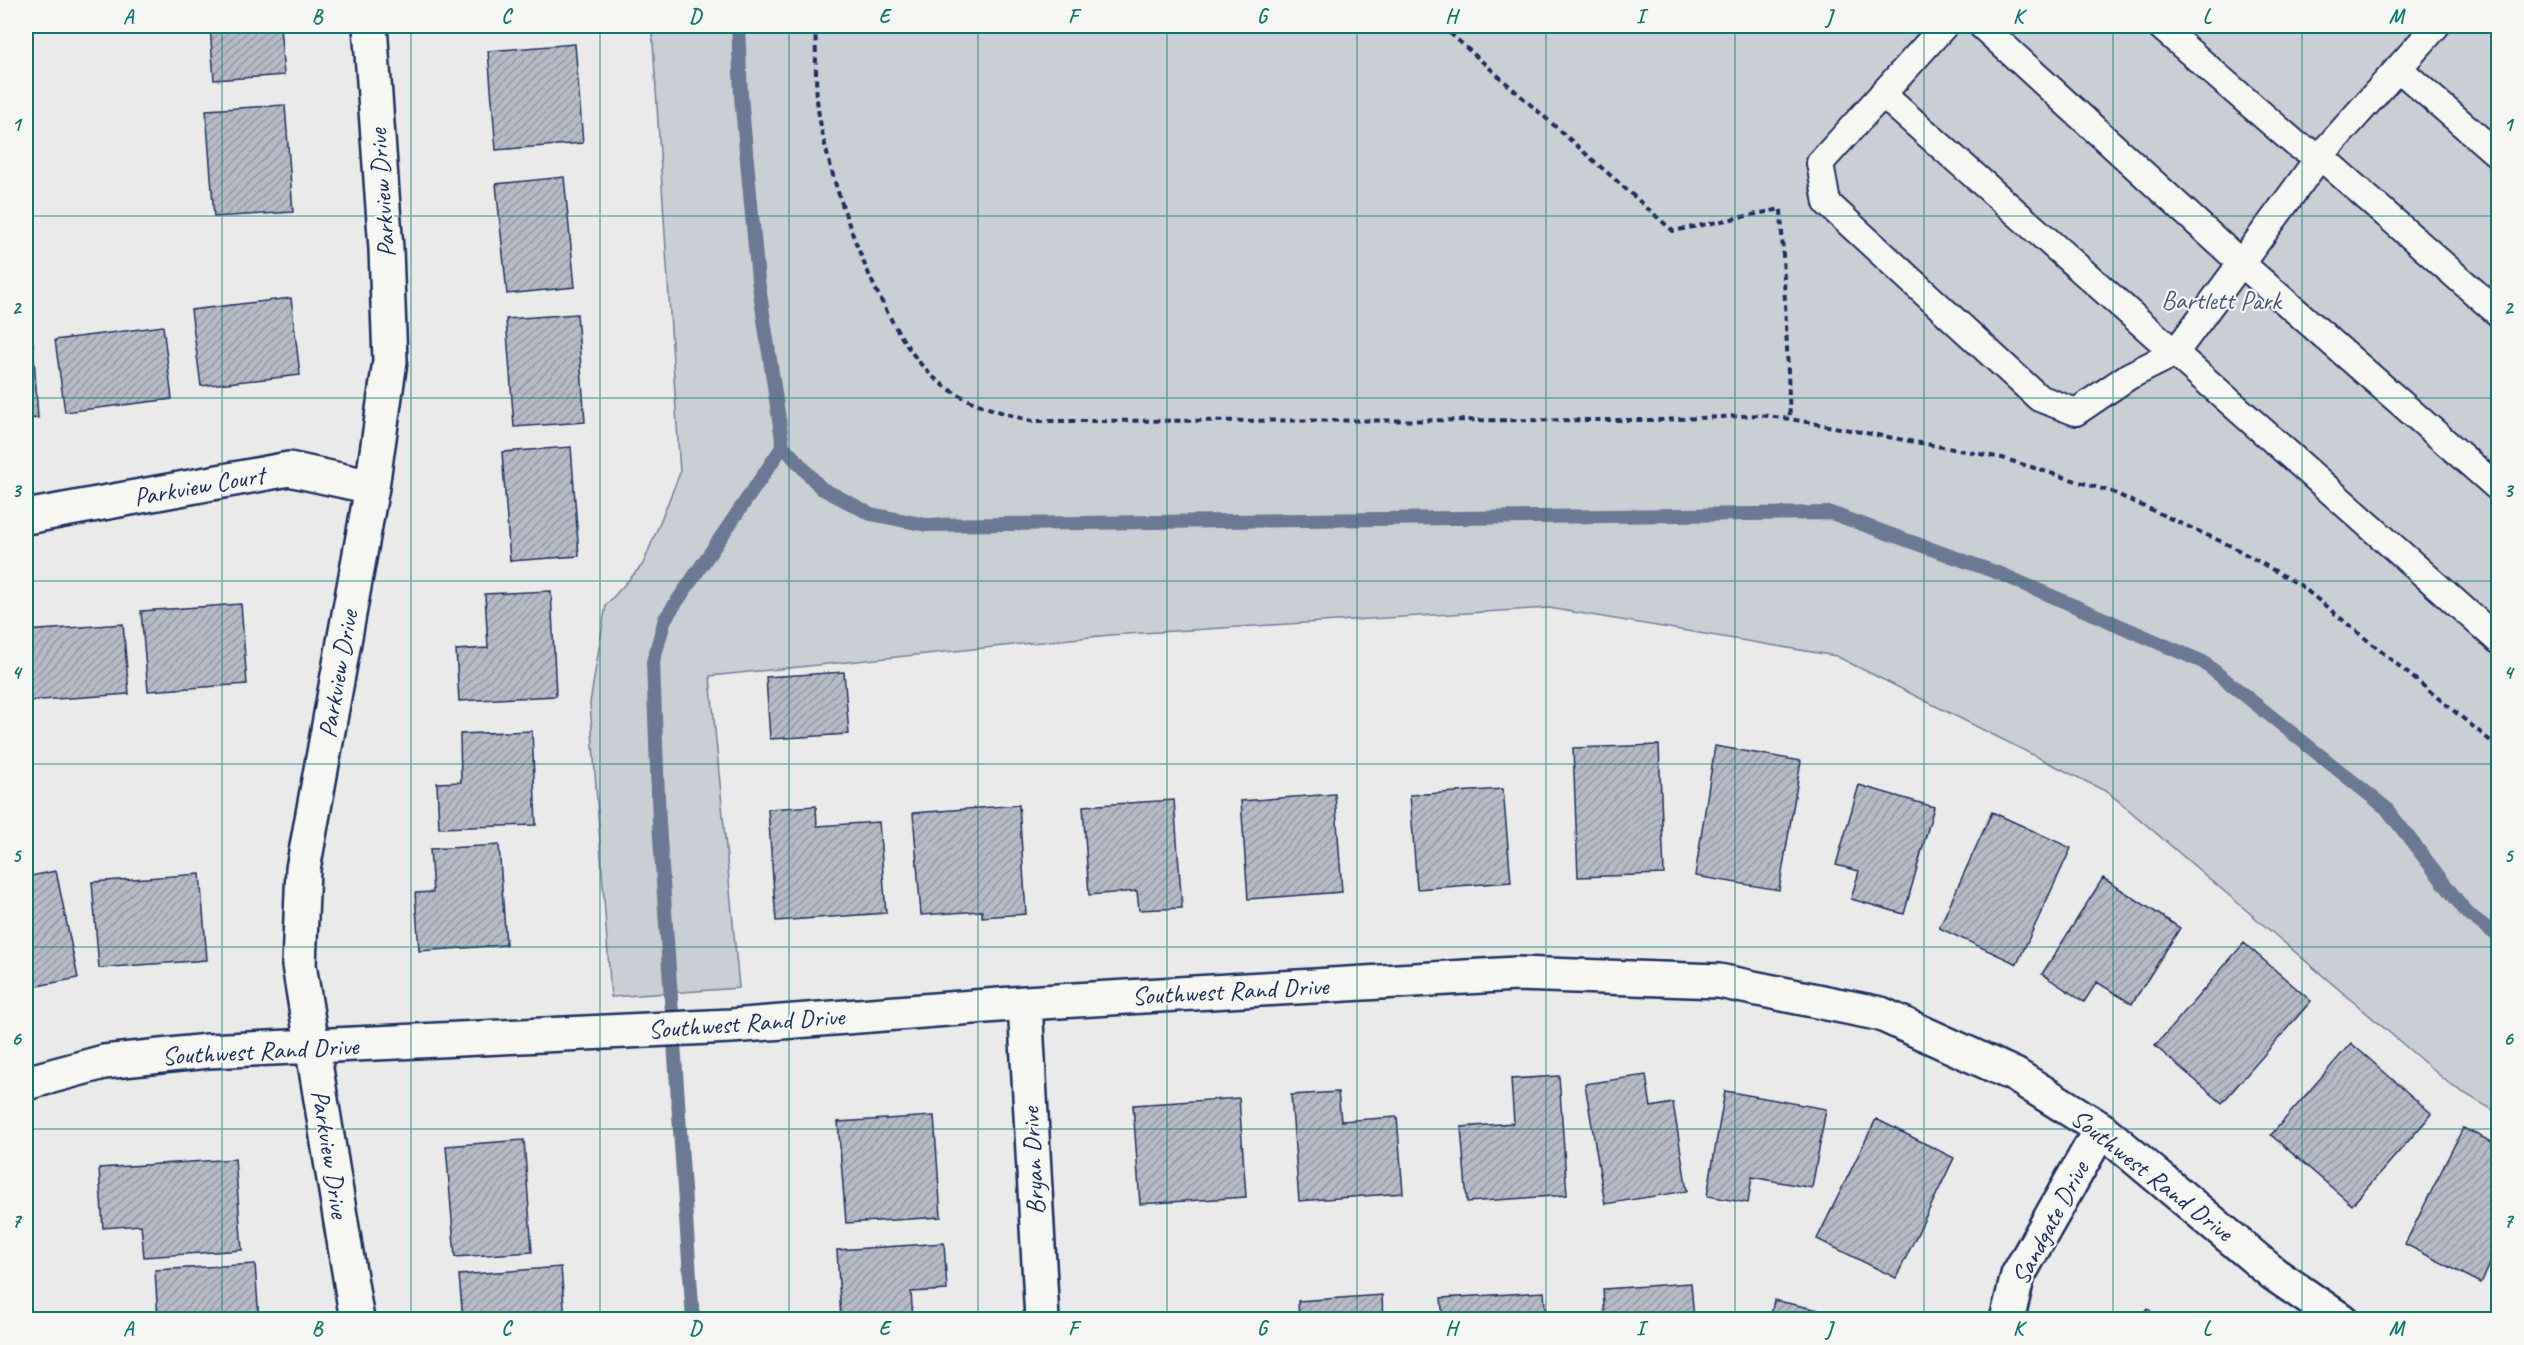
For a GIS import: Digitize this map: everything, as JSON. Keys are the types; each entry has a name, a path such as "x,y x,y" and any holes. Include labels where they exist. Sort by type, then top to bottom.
{"street":[{"name":"Parkview Drive","path":"357,1320 299,964 303,869 372,487 390,361 386,249 370,26"},
{"name":"Parkview Court","path":"26,517 290,469 372,487"},
{"name":"Southwest Rand Drive","path":"26,1083 104,1062 208,1051 731,1026 1025,1003 1516,974 1719,981 1881,1014 2015,1075 2101,1129 2274,1274 2341,1320"},
{"name":"Bryan Drive","path":"1025,1003 1042,1320"},
{"name":"Sandgate Drive","path":"2007,1320 2018,1275 2101,1129"}],"lane":[{"path":"1944,26 1820,163 1827,203 2039,398 2076,412 2129,376 2175,353 2320,156 2436,26"},
{"path":"1982,26 2241,263 2499,488"},
{"path":"2160,26 2297,144 2320,156 2499,313"},
{"path":"2398,68 2499,155"},
{"path":"1882,94 2499,640"}],"path":[{"path":"815,26 819,120 832,171 864,262 896,329 930,374 977,406 1032,421 1661,420 1760,415 2002,458 2112,492 2220,542 2300,585 2499,747"},
{"path":"1442,26 1673,231 1781,210 1790,419"}],"green space":[{"name":"Bartlett Park","path":"652,26 2498,26 2498,1113 2452,1086 2109,793 1836,656 1549,608 1110,635 710,676 739,988 611,997 590,703 606,605 643,564 680,473"}],"building":[{"path":"210,26 280,26 284,75 214,80"},
{"path":"575,44 583,143 496,150 488,51"},
{"path":"285,105 293,212 214,217 206,110"},
{"path":"564,177 575,287 507,294 496,184"},
{"path":"291,298 300,375 201,386 191,310"},
{"path":"577,314 585,422 514,427 506,319"},
{"path":"163,326 172,399 65,412 55,340"},
{"path":"33,342 38,418 26,419 26,343"},
{"path":"571,447 579,556 510,561 502,452"},
{"path":"551,591 556,696 459,701 456,650 488,648 485,594"},
{"path":"241,604 247,684 148,691 141,611"},
{"path":"123,624 129,694 26,701 26,631"},
{"path":"844,672 849,734 770,739 766,677"},
{"path":"532,731 536,825 439,828 437,783 461,782 460,734"},
{"path":"1659,745 1664,874 1578,877 1573,748"},
{"path":"1715,746 1801,761 1779,890 1695,876"},
{"path":"1859,785 1934,807 1904,914 1851,899 1859,871 1836,865"},
{"path":"1503,789 1511,882 1417,889 1410,795"},
{"path":"1335,794 1342,892 1248,899 1241,801"},
{"path":"1174,800 1182,908 1139,910 1137,891 1089,895 1083,806"},
{"path":"1019,805 1026,914 982,917 982,911 921,915 913,813"},
{"path":"816,806 817,826 879,822 886,913 776,921 768,809"},
{"path":"1992,812 2071,848 2017,964 1939,928"},
{"path":"499,845 506,945 419,951 415,893 433,892 430,849"},
{"path":"56,871 78,978 32,987 26,956 26,877"},
{"path":"200,874 207,960 99,968 92,882"},
{"path":"2103,878 2180,928 2132,1004 2097,982 2084,1002 2042,974"},
{"path":"2244,943 2311,1001 2222,1103 2155,1046"},
{"path":"2351,1043 2432,1114 2352,1205 2271,1135"},
{"path":"1646,1075 1651,1107 1673,1103 1687,1191 1605,1204 1585,1084"},
{"path":"1559,1076 1567,1195 1467,1202 1461,1127 1514,1123 1511,1079"},
{"path":"1725,1091 1826,1109 1812,1188 1752,1177 1748,1203 1707,1196"},
{"path":"1338,1092 1341,1121 1397,1117 1403,1193 1299,1201 1291,1095"},
{"path":"1239,1098 1246,1197 1140,1204 1133,1105"},
{"path":"934,1116 941,1217 846,1223 838,1122"},
{"path":"1876,1119 1954,1158 1896,1278 1817,1239"},
{"path":"2463,1128 2498,1145 2498,1248 2481,1283 2405,1244"},
{"path":"524,1140 532,1252 455,1257 446,1146"},
{"path":"235,1159 242,1250 144,1257 141,1225 103,1228 99,1168"},
{"path":"944,1243 947,1290 911,1292 913,1320 841,1320 837,1250"},
{"path":"255,1264 259,1320 158,1320 155,1270"},
{"path":"561,1267 565,1320 463,1320 459,1275"},
{"path":"1691,1283 1694,1320 1605,1320 1603,1289"},
{"path":"1544,1292 1546,1320 1443,1320 1441,1298"},
{"path":"1382,1295 1383,1320 1299,1320 1298,1301"},
{"path":"1774,1300 1863,1320 1770,1320"},
{"path":"2147,1308 2161,1320 2138,1320"}],"waterway":[{"path":"738,26 741,96 758,280 783,446 821,488 871,514 926,525 1831,513 2001,574 2203,662 2386,808 2467,913 2498,936"},
{"path":"693,1320 659,823 653,662 665,619 783,446"}]}
